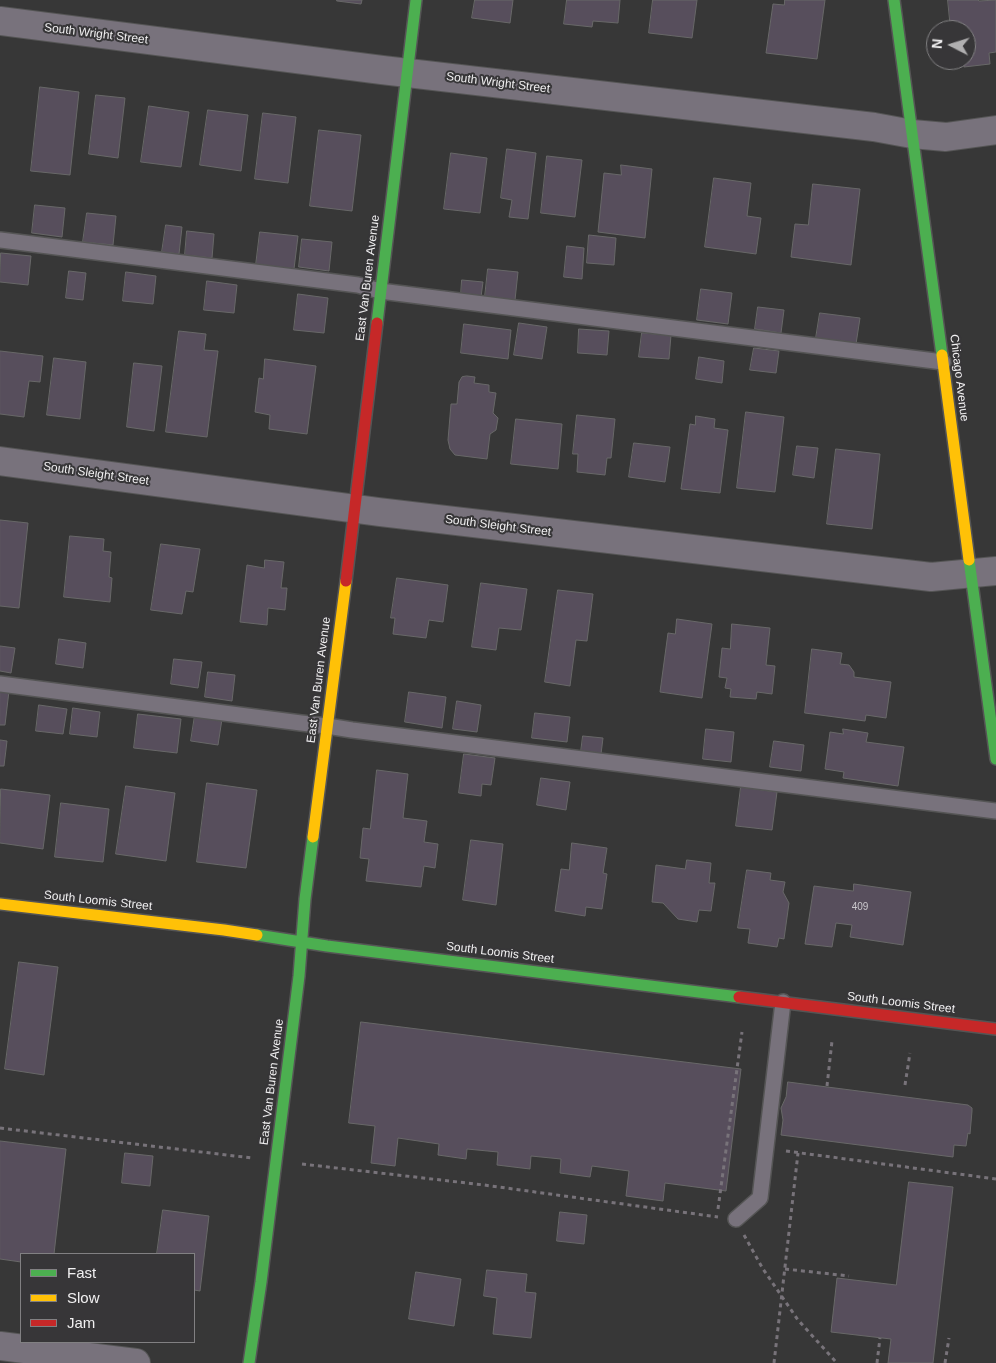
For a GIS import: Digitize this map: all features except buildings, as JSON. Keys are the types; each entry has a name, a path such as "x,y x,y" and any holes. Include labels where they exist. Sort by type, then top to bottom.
{"street":[{"name":"East Van Buren Avenue","path":"249,1363 299,976 305,900 416,0"},
{"name":"Chicago Avenue","path":"894,0 943,362 983,572 996,759"},
{"name":"South Wright Street","path":"0,21 407,73 874,127 912,134 946,137 996,130"},
{"name":"South Sleight Street","path":"0,461 354,508 931,577 983,572"},
{"name":"South Loomis Street","path":"0,904 179,924 302,942 996,1028"},
{"path":"0,1346 136,1363"}],"lane":[{"path":"0,240 358,285 380,291 943,362"},
{"path":"0,684 996,811"},
{"path":"736,1219 760,1198 783,1002"}],"path":[{"path":"716,1216 742,1032"},
{"path":"827,1086 832,1042"},
{"path":"905,1085 910,1053"},
{"path":"0,1128 255,1158"},
{"path":"766,1148 996,1179"},
{"path":"774,1363 798,1153"},
{"path":"298,1163 484,1185 736,1219 762,1269 804,1327 837,1363"},
{"path":"785,1269 850,1276"},
{"path":"877,1363 880,1338"},
{"path":"945,1363 949,1338"}],"traffic: fast":[{"path":"377,323 416,0"},
{"path":"894,0 942,355"},
{"path":"969,560 996,759"},
{"path":"249,1363 261,1282 299,976 305,899 313,837"},
{"path":"257,935 327,946 739,997"}],"traffic: slow":[{"path":"942,355 969,560"},
{"path":"313,837 346,581"},
{"path":"0,904 257,935"}],"traffic: jam":[{"path":"346,581 377,323"},
{"path":"739,997 996,1029"}]}
